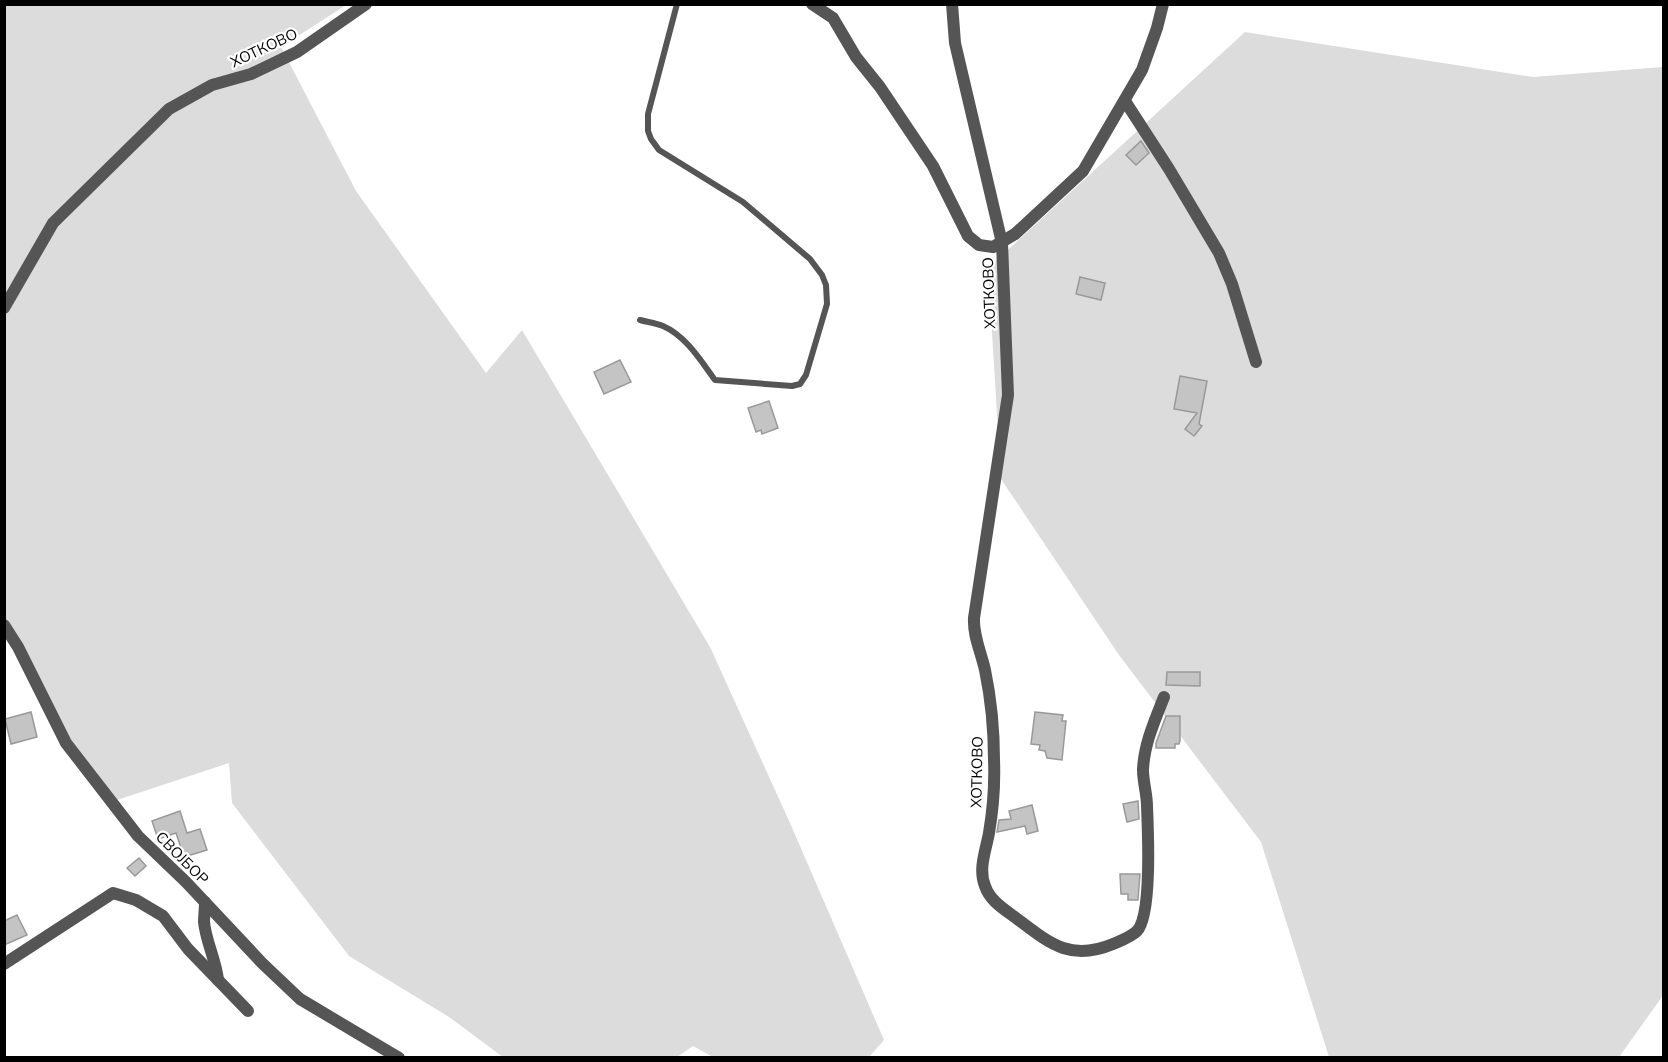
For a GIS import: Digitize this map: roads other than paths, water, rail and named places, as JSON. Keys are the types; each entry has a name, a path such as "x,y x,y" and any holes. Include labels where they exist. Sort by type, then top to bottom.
{"street":[{"name":"ХОТКОВО","path":"5,307 53,223 170,109 212,85 250,74 297,52 366,4"},
{"name":"ХОТКОВО","path":"812,4 833,18 856,57 880,87 933,166 968,236 979,245 993,247 1015,234 1083,171 1142,70 1163,4"},
{"name":"ХОТКОВО","path":"952,4 955,43 1002,243 1008,394 973,632 980,646 987,681 994,762 989,832 982,876 985,888 994,901 1043,938 1059,946 1078,953 1097,951 1137,931 1143,918 1147,896 1147,805 1143,771 1149,735 1164,697"},
{"path":"1125,101 1219,253 1232,284 1257,362"},
{"name":"СВОЈБОР","path":"4,625 73,752 138,836 300,999 399,1058"},
{"path":"4,964 113,893 136,900 163,916 188,949 248,1011"},
{"path":"205,902 204,922 216,962 218,980"}],"lane":[{"path":"640,320 663,326 677,335 715,380 792,386 800,384 806,375 827,304 826,285 822,275 810,259 743,202 664,154 651,139 648,131 648,114 677,4"}]}
